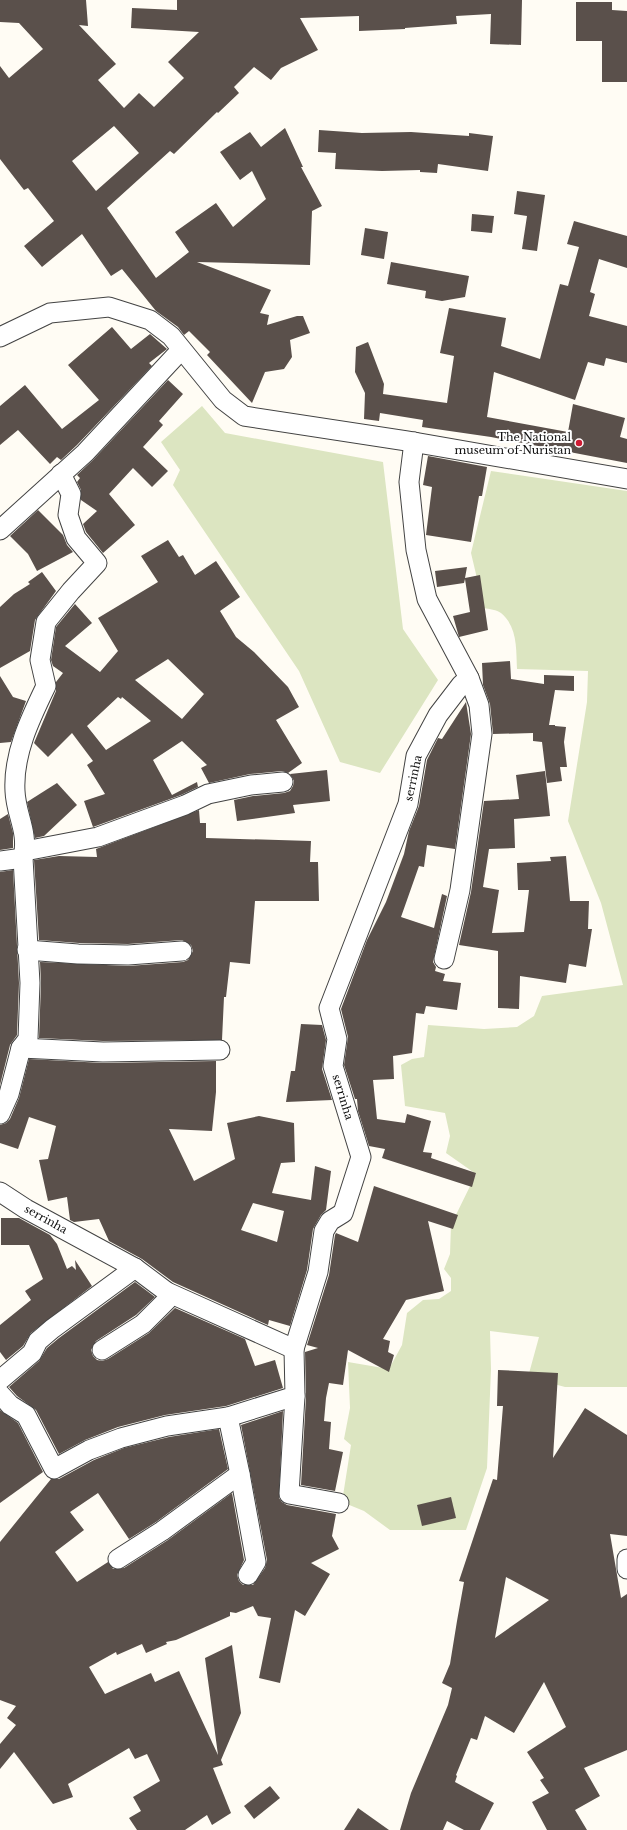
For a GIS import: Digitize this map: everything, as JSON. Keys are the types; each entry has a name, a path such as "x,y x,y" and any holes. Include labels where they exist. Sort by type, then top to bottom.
{"street":[{"path":"0,337 50,313 109,307 150,320 171,336 223,400 244,416 414,442 627,479"},
{"path":"0,530 85,453 181,350"},
{"path":"414,442 409,482 416,550 425,592 427,599 469,678 479,705 482,734 460,890 444,959"},
{"path":"0,1114 10,1094 22,1048 28,1039 30,983 27,950 24,854 26,838 15,792 17,759 29,722 46,686 40,660 46,622 71,591 97,563 76,538 68,515 71,494 61,474"},
{"name":"serrinha","path":"0,1192 26,1209 135,1268 167,1292 294,1350 318,1272 324,1231 330,1221 343,1214 361,1157 333,1066 336,1039 329,1008 408,804 416,756 438,715 461,685 469,678"},
{"path":"0,861 98,837 185,805 208,794 251,785 283,782"},
{"path":"27,950 78,954 128,955 182,951"},
{"path":"22,1048 103,1052 220,1050"},
{"path":"0,1380 32,1353 38,1341 52,1329 135,1268"},
{"path":"102,1350 143,1324 168,1300 167,1292"},
{"path":"294,1350 294,1396 289,1494 339,1503"},
{"path":"0,1394 10,1404 26,1415 54,1469 89,1450 121,1438 167,1426 228,1417 294,1396"},
{"path":"228,1417 256,1562 248,1575"},
{"path":"118,1559 162,1531 240,1474"},
{"path":"627,1559 627,1568"}],"green space":[{"path":"202,406 225,433 383,462 403,629 438,680 380,773 340,762 299,671 173,485 180,470 161,442"},
{"path":"491,471 627,491 627,1387 565,1387 528,1377 539,1337 490,1331 491,1369 487,1468 466,1530 390,1530 364,1511 342,1502 351,1445 344,1439 350,1408 348,1362 389,1369 402,1345 407,1313 423,1300 439,1299 451,1291 451,1278 444,1269 450,1254 451,1225 476,1174 446,1153 450,1136 445,1113 405,1106 401,1065 412,1059 424,1057 428,1025 484,1029 517,1027 534,1016 542,996 623,985 601,903 568,821 587,702 588,671 517,669 515,639 511,625 501,613 484,608 471,553"}],"building":[{"path":"0,0 86,0 88,26 79,25 116,64 98,80 124,108 139,93 154,107 184,78 168,62 199,32 131,28 132,8 177,10 177,0 522,0 521,45 490,44 491,14 456,16 457,24 405,29 359,31 359,16 300,18 318,50 281,68 271,80 254,67 234,87 239,93 218,113 217,112 174,154 170,151 107,208 156,278 189,252 175,232 216,203 233,227 266,199 252,171 240,180 220,152 250,132 261,147 285,128 303,167 301,167 322,206 312,211 310,265 197,262 271,290 260,313 269,315 267,325 297,316 303,316 310,333 290,340 292,357 284,369 265,372 252,403 207,355 210,352 189,331 184,335 178,327 156,311 122,269 111,276 82,234 42,267 24,246 54,221 28,188 24,190 0,159 0,66 9,78 43,49 19,23 0,22","holes":["114,126 139,153 96,191 72,161"]},
{"path":"576,2 612,2 612,10 627,11 627,82 602,82 602,41 576,41"},
{"path":"319,130 362,133 411,132 469,136 469,133 493,136 488,171 438,164 437,173 420,172 420,170 382,171 335,169 336,153 318,152"},
{"path":"517,191 545,195 537,251 522,249 527,216 514,214"},
{"path":"472,214 494,216 492,233 471,231"},
{"path":"574,221 627,236 627,268 599,259 590,292 595,294 589,316 627,326 627,363 606,358 604,366 588,362 575,400 494,372 487,417 568,432 573,404 625,418 620,437 627,439 627,463 491,437 422,427 423,420 380,413 379,421 364,419 365,393 355,372 356,347 368,342 384,384 383,394 447,403 454,356 440,353 449,308 506,318 501,346 540,359 560,284 568,286 579,247 567,244"},
{"path":"365,228 388,232 384,259 361,255"},
{"path":"391,262 469,276 465,297 442,301 425,298 426,291 387,284"},
{"path":"112,327 131,349 150,334 167,349 149,363 152,366 61,460 57,457 50,464 18,430 0,445 0,406 25,385 62,429 99,400 68,365"},
{"path":"168,380 183,394 159,421 163,425 143,447 168,471 152,487 133,468 109,494 135,525 103,553 86,532 83,524 97,511 81,500 81,490 77,482 80,478 77,475"},
{"path":"428,456 487,467 482,496 479,496 471,542 426,535 432,487 423,485"},
{"path":"38,510 63,535 67,545 73,552 37,571 28,554 10,536"},
{"path":"168,540 179,557 183,555 195,575 216,561 240,597 220,611 236,637 254,652 288,687 299,707 276,720 302,763 288,773 282,771 250,774 209,783 201,768 207,765 182,741 153,760 172,795 197,782 198,787 181,795 93,827 84,801 105,794 87,765 93,761 72,733 48,757 34,743 56,691 56,682 63,673 53,666 51,660 56,627 75,604 92,623 65,646 100,672 118,651 98,618 158,582 141,556","holes":["168,659 204,694 182,719 135,680","118,697 121,699 122,697 151,721 106,750 87,726"]},
{"path":"467,567 465,578 480,575 488,630 459,637 453,616 470,612 465,579 464,583 437,587 435,571"},
{"path":"42,572 56,591 35,620 30,651 0,668 0,607 14,594 30,584 28,582"},
{"path":"510,661 511,679 544,684 544,675 574,676 574,691 555,690 549,725 566,727 564,742 567,767 560,767 562,781 547,783 542,742 533,741 533,733 493,734 490,704 483,685 482,663"},
{"path":"0,676 13,697 26,701 11,742 0,743"},
{"path":"466,702 471,734 455,849 427,845 424,867 419,866 401,917 434,928 442,894 447,896 433,962 436,967 435,971 445,974 443,981 461,983 457,1010 426,1006 424,1014 416,1013 412,1053 393,1056 394,1079 373,1080 377,1119 405,1123 407,1114 431,1121 423,1152 432,1153 431,1158 476,1173 472,1187 382,1158 385,1149 369,1146 358,1111 357,1099 355,1099 344,1065 348,1037 341,1009 367,940 386,902 404,854 409,831 419,806 427,760 438,738 442,739"},
{"path":"327,770 330,801 293,805 295,813 237,821 234,800 253,796 284,793 290,791 293,786 294,781 290,774"},
{"path":"545,771 550,816 514,819 515,848 489,849 483,887 499,890 492,933 524,932 529,890 518,890 517,863 551,861 550,857 566,856 570,901 589,901 588,929 592,929 586,967 569,964 566,983 520,976 519,1009 498,1008 498,951 459,945 471,892 484,801 519,799 516,775"},
{"path":"57,783 77,805 44,836 35,838 27,802"},
{"path":"199,810 200,823 206,823 206,838 311,841 310,862 318,862 319,901 255,901 250,964 230,962 226,997 224,997 222,1040 103,1041 39,1038 41,983 40,962 128,966 183,962 188,960 193,951 191,945 182,940 128,944 79,943 39,940 34,860 59,856 97,857 96,849"},
{"path":"8,814 13,833 13,848 0,850 0,819"},
{"path":"13,870 19,983 17,1035 10,1045 0,1085 0,872"},
{"path":"301,1024 322,1025 326,1040 322,1069 332,1100 286,1102 291,1071 295,1071"},
{"path":"29,1059 103,1063 216,1061 216,1092 212,1131 169,1129 194,1181 235,1159 227,1123 259,1116 294,1123 295,1162 281,1163 272,1193 311,1200 315,1166 331,1171 326,1210 321,1215 313,1229 307,1270 290,1326 269,1320 268,1325 173,1282 142,1259 109,1241 99,1219 74,1222 70,1220 67,1197 48,1201 39,1160 48,1159 56,1126 29,1117 18,1149 0,1143 0,1125 6,1123 10,1119 19,1098","holes":["253,1203 284,1211 277,1242 241,1230"]},
{"path":"374,1186 458,1215 453,1229 428,1221 444,1291 406,1300 383,1339 390,1341 388,1352 394,1355 389,1372 348,1350 343,1385 329,1383 326,1398 324,1421 331,1422 329,1449 343,1452 335,1491 301,1485 306,1397 305,1352 318,1348 307,1345 329,1275 335,1235 336,1233 358,1242"},
{"path":"1,1218 19,1218 50,1235 57,1244 67,1269 72,1266 76,1270 75,1260 92,1286 31,1333 23,1346 6,1360 0,1352 0,1325 31,1300 25,1291 43,1279 29,1245 1,1245"},
{"path":"135,1282 155,1297 136,1315 96,1341 91,1350 93,1356 97,1360 102,1361 108,1359 149,1333 175,1308 245,1339 255,1366 275,1360 283,1388 226,1406 165,1415 118,1427 85,1440 59,1454 36,1410 17,1396 9,1387 39,1361 47,1348 59,1338"},
{"path":"498,1370 558,1373 553,1458 585,1408 627,1435 627,1536 610,1534 621,1598 627,1594 627,1750 584,1768 600,1796 575,1810 587,1830 547,1830 532,1802 549,1793 540,1780 544,1778 527,1752 566,1727 544,1682 514,1733 485,1716 477,1740 471,1738 456,1775 455,1782 494,1803 480,1830 464,1830 447,1821 443,1830 400,1830 411,1793 448,1705 452,1688 442,1683 450,1664 464,1582 459,1581 493,1479 497,1480 503,1406 497,1406","holes":["506,1577 549,1600 495,1638"]},
{"path":"0,1410 18,1423 43,1472 0,1503"},
{"path":"283,1411 279,1498 287,1505 336,1514 332,1536 339,1549 311,1563 330,1574 305,1616 295,1610 280,1683 259,1678 271,1618 258,1616 253,1606 236,1613 230,1612 230,1616 176,1640 166,1642 167,1644 146,1653 142,1644 117,1655 116,1652 89,1667 105,1694 151,1673 155,1682 179,1671 218,1755 205,1658 232,1645 241,1713 221,1760 223,1765 213,1768 231,1813 212,1825 207,1815 185,1830 137,1830 129,1818 141,1811 133,1797 160,1781 147,1754 135,1759 129,1748 68,1784 73,1797 53,1804 14,1752 0,1769 0,1744 16,1725 7,1718 16,1706 0,1700 0,1542 51,1479 59,1479 94,1460 124,1448 169,1437 219,1429 228,1469 156,1522 129,1539 98,1493 70,1512 84,1530 55,1552 77,1582 108,1562 113,1569 124,1568 168,1540 232,1493 244,1560 237,1575 239,1581 243,1585 253,1585 265,1568 267,1560 241,1425"},
{"path":"451,1497 456,1518 422,1526 417,1505"},
{"path":"270,1786 280,1798 254,1819 244,1806"},
{"path":"358,1808 389,1830 344,1830"}],"place":[{"name":"The National museum of Nuristan","path":"579,443"}]}
